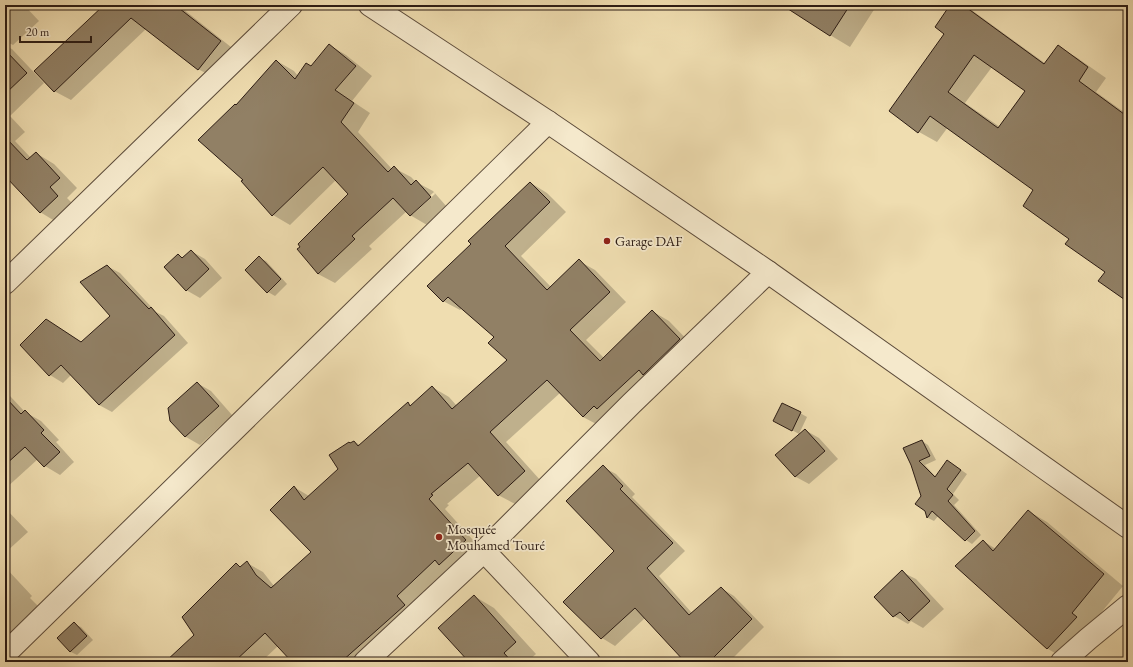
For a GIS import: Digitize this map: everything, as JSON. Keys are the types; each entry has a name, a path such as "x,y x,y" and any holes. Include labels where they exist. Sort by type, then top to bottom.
{"street":[{"path":"5,283 292,5"},
{"path":"370,5 548,122 768,272 1128,527"},
{"path":"5,654 548,122"},
{"path":"365,662 484,551 632,403 768,272"},
{"path":"484,551 589,662"},
{"path":"1062,662 1128,606"}],"building":[{"path":"104,5 175,5 221,41 198,70 131,18 54,92 34,71"},
{"path":"782,5 850,5 830,36"},
{"path":"950,5 963,5 1044,64 1058,45 1088,67 1079,81 1128,117 1128,302 1098,281 1105,272 1065,244 1069,239 1023,206 1033,190 930,116 918,133 889,111 944,34 935,27","holes":["974,55 1025,91 998,128 948,92"]},
{"path":"329,44 356,66 335,90 354,103 341,122 388,172 394,166 411,185 416,180 431,197 410,216 393,198 352,236 355,239 318,274 297,249 300,247 298,244 348,194 323,167 272,216 241,181 243,180 198,140 235,104 236,105 276,60 295,79 306,63 311,66"},
{"path":"5,50 27,73 5,94"},
{"path":"5,137 27,160 36,152 60,178 50,187 58,196 40,213 5,176"},
{"path":"530,182 550,202 505,246 547,290 579,259 610,292 570,330 600,361 652,310 680,339 643,375 639,370 597,409 594,406 583,417 547,380 490,432 525,471 498,496 468,463 431,494 433,495 429,499 466,540 439,565 435,560 397,596 405,605 341,662 292,662 265,633 234,662 165,662 194,635 182,617 236,563 240,567 247,561 256,575 271,588 311,552 270,510 294,486 304,500 338,469 329,455 349,442 354,441 358,446 408,402 410,406 432,386 452,409 507,360 488,343 494,337 448,297 443,302 427,286 471,244 468,241"},
{"path":"191,250 209,269 186,291 164,267 178,254 182,258"},
{"path":"259,256 281,279 267,293 245,270"},
{"path":"107,265 149,309 151,307 175,335 99,405 61,365 49,376 20,345 46,319 81,342 110,316 80,282"},
{"path":"197,382 219,406 185,437 170,421 168,408"},
{"path":"5,397 21,414 25,410 44,430 41,433 60,452 44,467 25,447 5,465"},
{"path":"782,403 801,412 792,431 773,421"},
{"path":"805,429 825,451 795,477 775,455"},
{"path":"922,440 930,456 919,461 935,477 947,460 961,470 947,489 953,495 948,501 975,531 965,541 932,511 927,518 925,511 915,504 921,496 911,465 903,448"},
{"path":"603,465 623,486 620,489 673,543 647,568 689,615 721,587 752,619 709,662 685,662 635,608 601,639 563,602 614,551 566,501"},
{"path":"1028,510 1104,574 1072,613 1077,617 1047,649 955,566 983,540 993,551"},
{"path":"902,570 930,601 909,621 900,612 893,617 874,597"},
{"path":"474,595 516,642 504,653 512,662 469,662 438,628"},
{"path":"74,622 87,636 70,652 57,638"}],"place":[{"name":"Garage DAF","path":"607,241"},
{"name":"Mosquée Mouhamed Touré","path":"439,537"}]}
